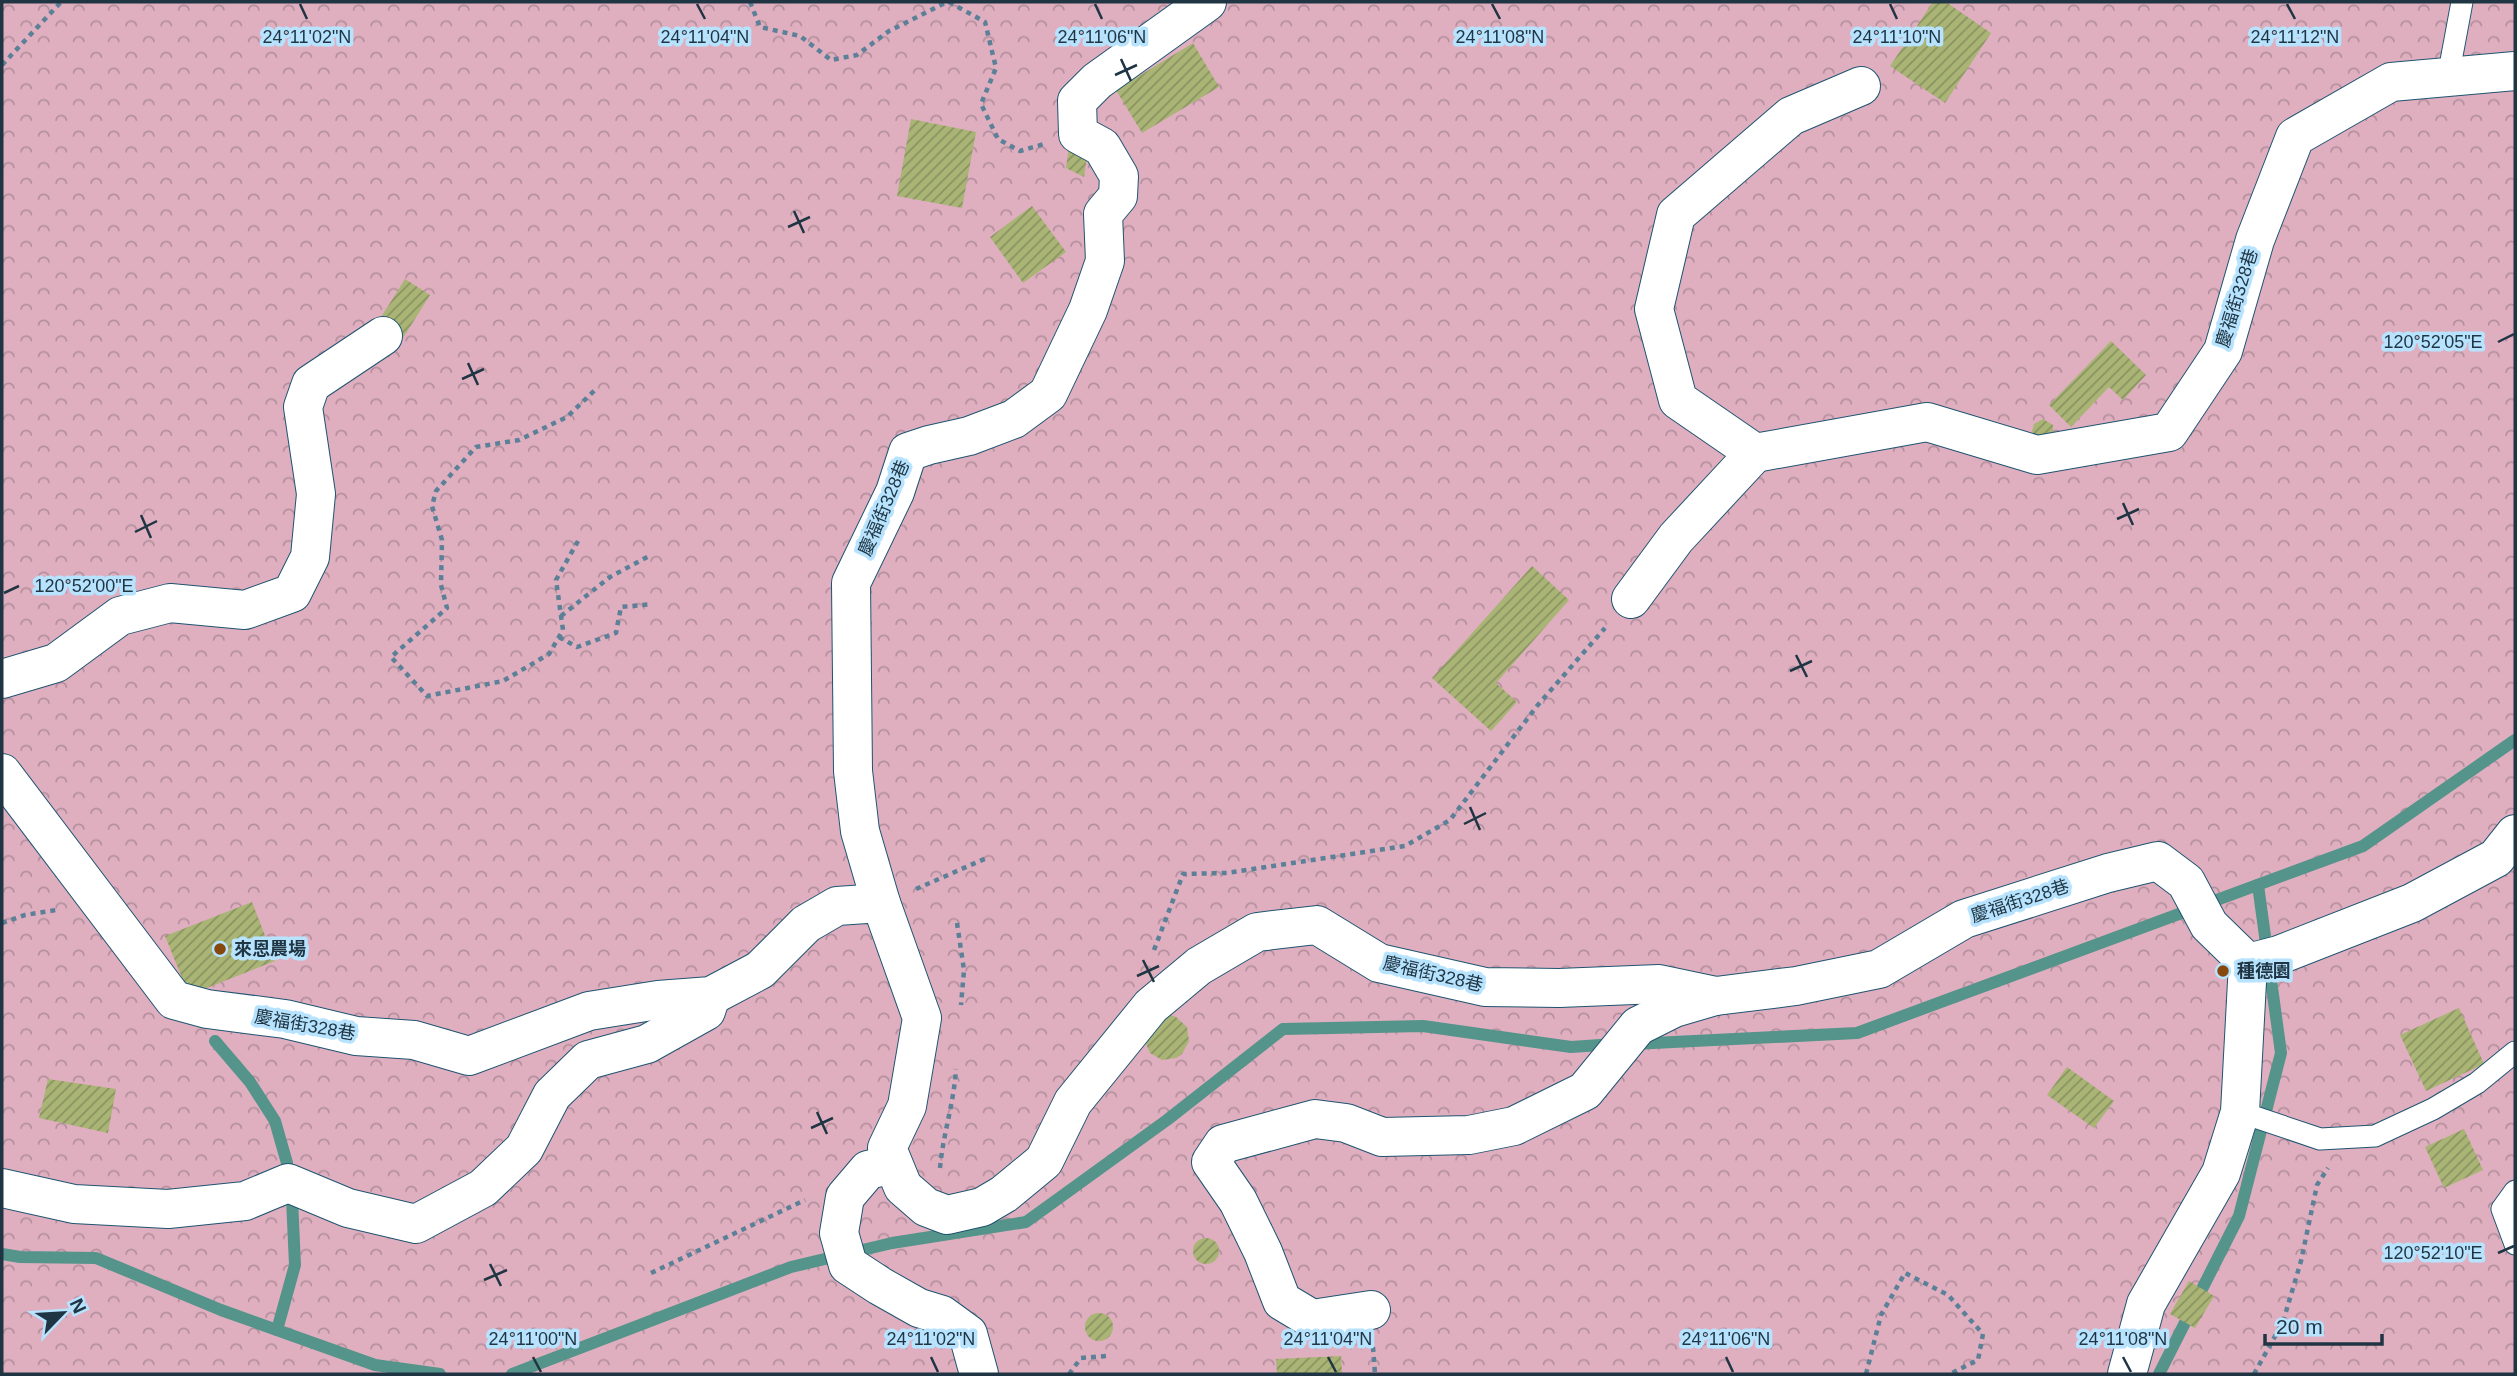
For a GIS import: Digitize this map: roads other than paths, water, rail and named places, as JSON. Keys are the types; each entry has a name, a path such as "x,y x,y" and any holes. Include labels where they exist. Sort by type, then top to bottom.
{"street":[{"name":"慶福街328巷","path":"1207,2 1097,82 1077,101 1078,134 1102,147 1119,176 1118,196 1103,214 1105,261 1088,310 1048,394 1014,419 969,436 908,453 895,492 851,583 853,771 860,831 881,903 922,1018 907,1106 887,1148 903,1187 926,1208 947,1215 982,1207 1004,1194 1044,1161 1073,1102 1151,1006 1199,966 1257,932 1317,925 1379,963 1485,987 1559,988 1659,984 1716,996 1797,986 1879,969 1964,919 2108,873 2158,861 2186,882 2209,925 2261,959"},
{"name":"慶福街328巷","path":"1755,453 1927,422 2037,455 2169,432 2223,351 2255,240 2295,137 2391,82 2515,71"},
{"path":"1631,598 1676,538 1755,453 1678,400 1654,309 1676,215 1791,116 1861,86"},
{"path":"2,679 56,663 120,616 170,603 245,610 292,593 310,557 316,494 303,407 311,384 383,336"},
{"name":"慶福街328巷","path":"2,773 174,1000 207,1009 285,1019 356,1036 414,1040 469,1056 589,1011 658,1000 710,996 760,970 806,924 837,906 881,903"},
{"path":"2127,1374 2147,1304 2221,1172 2242,1113 2261,959 2412,903 2496,858 2515,834"},
{"name":"慶福街328巷","path":"2,1188 74,1204 167,1209 245,1201 288,1183 348,1208 416,1224 483,1188 524,1149 552,1095 588,1060 647,1044 706,1012 710,996"},
{"path":"1371,1310 1312,1319 1282,1301 1243,1211 1211,1162 1223,1144 1315,1119 1346,1123 1382,1137 1469,1135 1514,1126 1586,1091 1638,1026 1674,1008 1716,996"},
{"path":"893,1164 868,1170 845,1197 844,1249 880,1286 919,1308 942,1315 968,1334 979,1374"}],"lane":[{"path":"2448,77 2462,2"},
{"path":"2242,1113 2320,1139 2375,1136 2432,1109 2477,1083 2514,1056"},
{"path":"2515,1191 2502,1209 2515,1244"}],"waterway":[{"path":"1633,1044 1857,1033 2363,846 2515,740"},
{"path":"2159,1374 2239,1216 2281,1053 2258,885"},
{"path":"512,1374 791,1267 892,1243 1026,1222 1167,1120 1283,1029 1423,1026 1571,1047 1615,1044"},
{"path":"215,1041 250,1082 275,1121 287,1163"},
{"path":"277,1330 295,1265 292,1199"},
{"path":"2,1254 20,1257 96,1258 221,1310 375,1365 440,1374"}],"place":[{"name":"來恩農場","path":"220,949"},
{"name":"種德園","path":"2223,971"}]}
